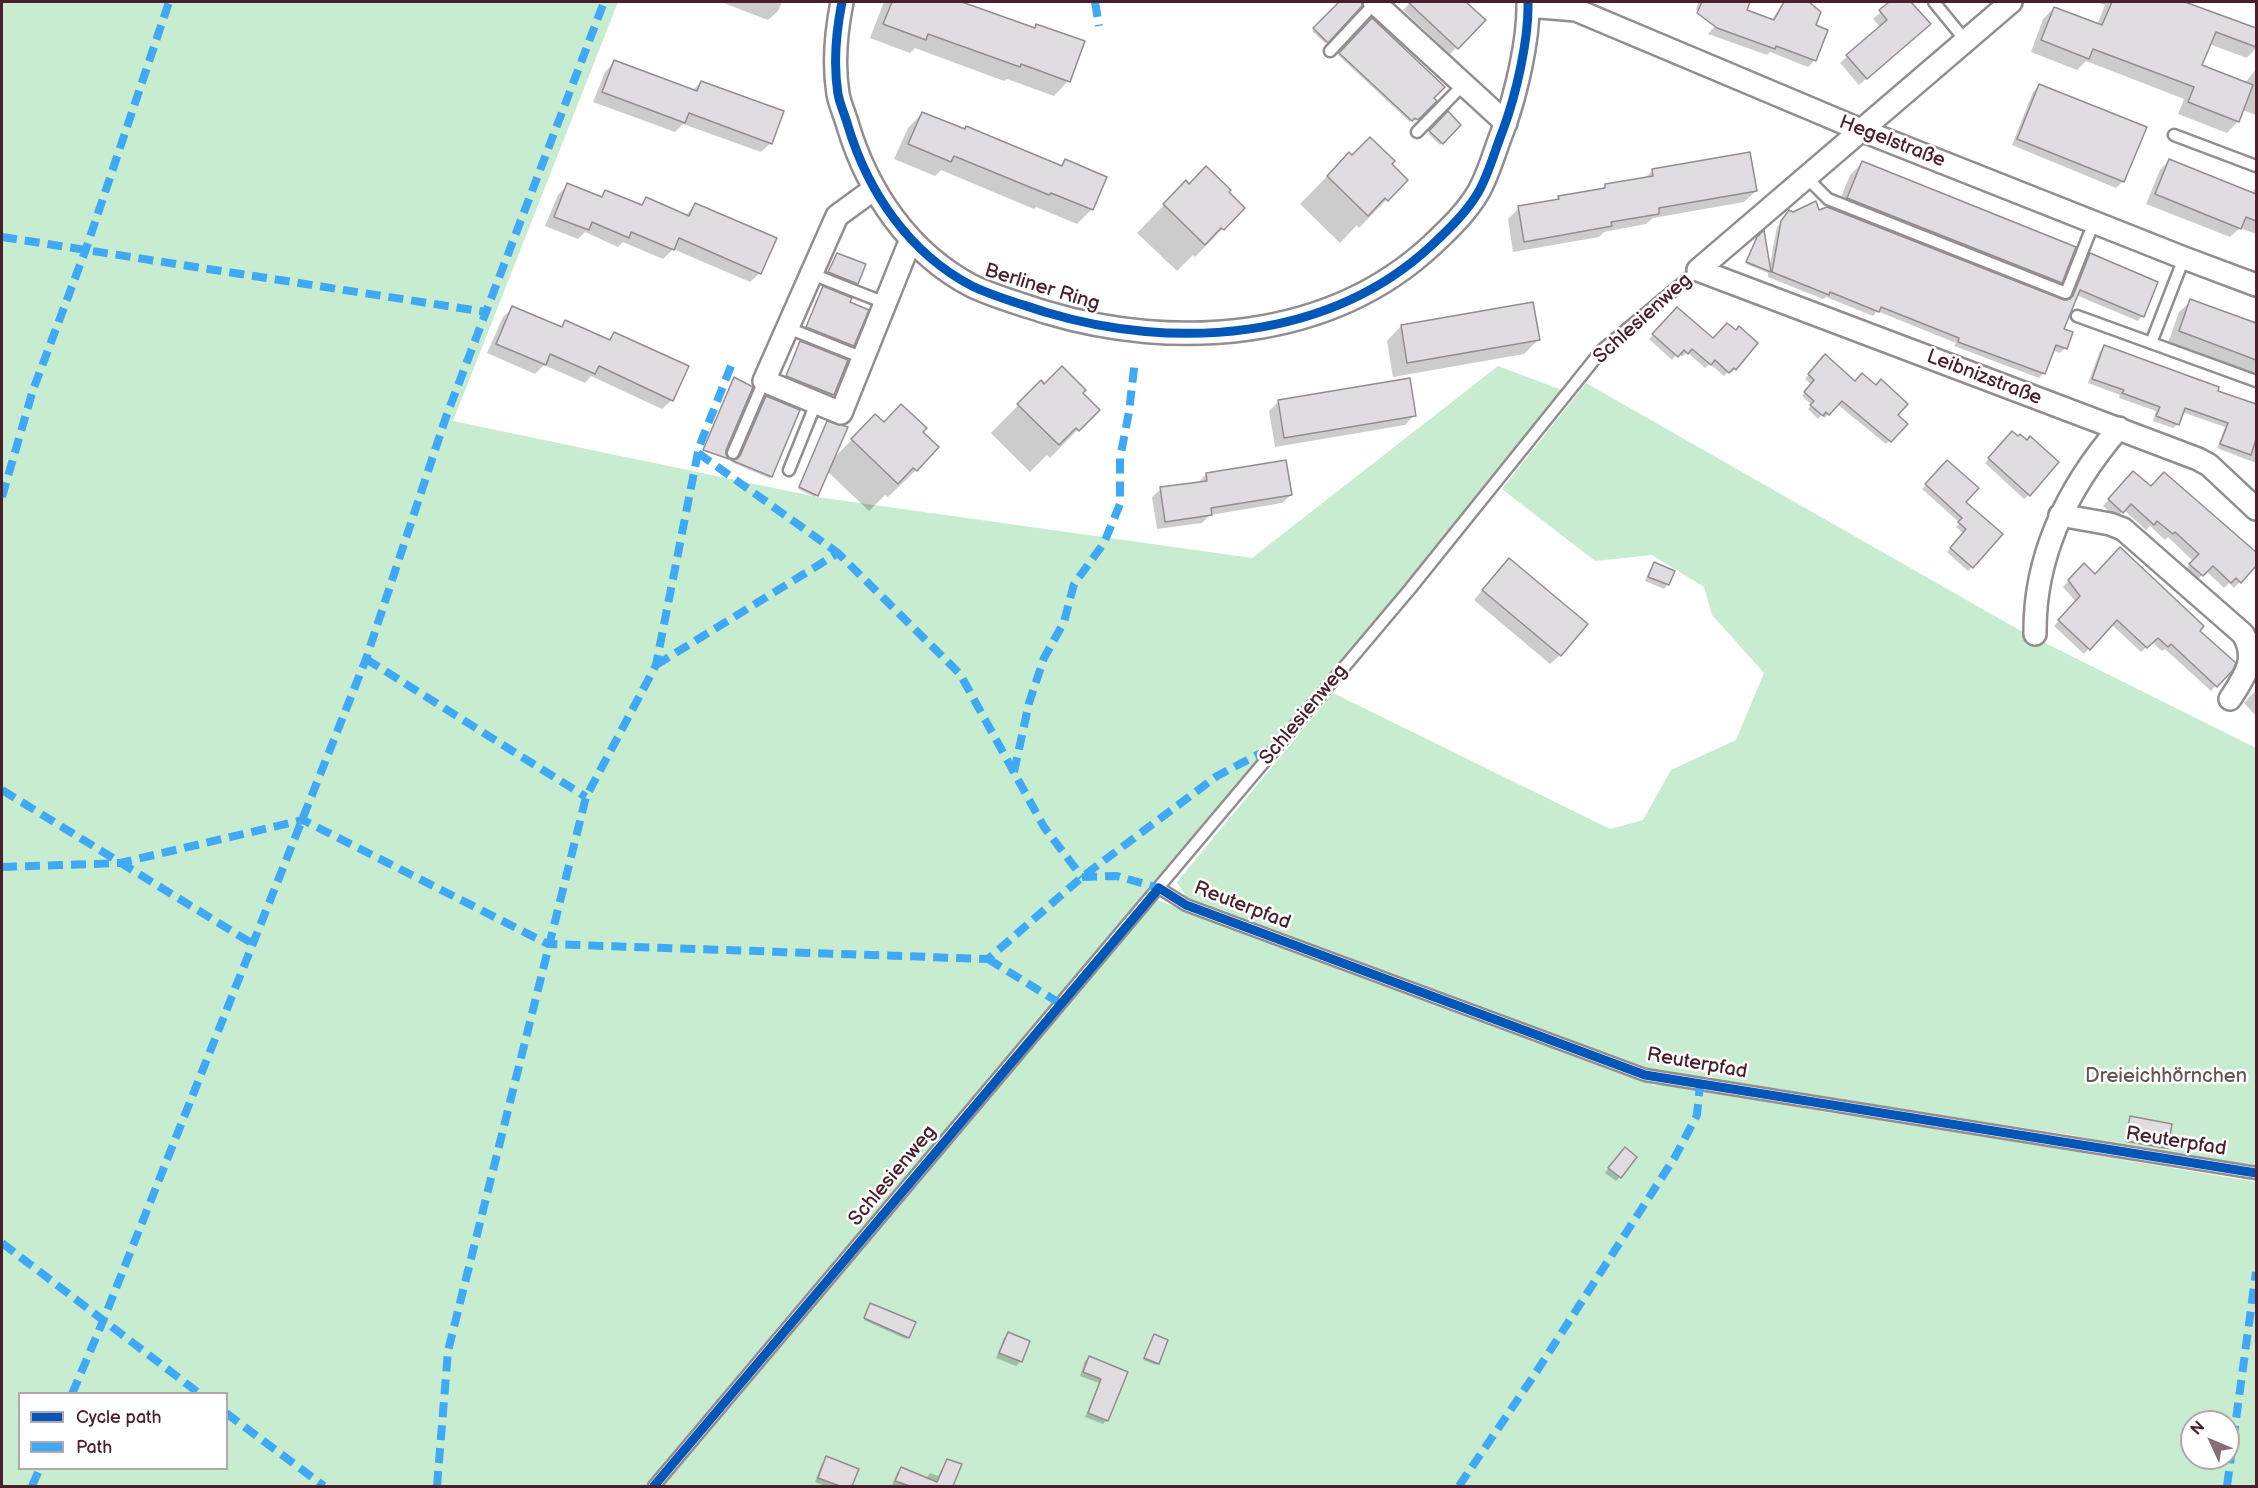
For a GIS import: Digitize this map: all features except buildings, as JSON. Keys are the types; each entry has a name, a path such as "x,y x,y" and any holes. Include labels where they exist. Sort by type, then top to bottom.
{"street":[{"name":"Berliner Ring","path":"842,2 836,38 838,96 854,143 874,189 882,203 911,239 942,266 972,286 1004,298 1072,320 1137,332 1204,334 1273,325 1334,306 1402,270 1451,227 1479,190 1506,123 1514,96 1528,4"},
{"path":"1375,2 1506,123"},
{"name":"Schlesienweg","path":"1698,270 2011,2"},
{"name":"Hegelstraße","path":"1528,4 1576,10 1860,130 2256,285"},
{"path":"874,189 837,216 764,381 841,413 911,239"},
{"name":"Leibnizstraße","path":"1698,270 2119,428 2209,465 2256,509"},
{"path":"2035,634 2036,600 2043,560 2060,514 2086,469 2119,428"},
{"path":"2060,514 2110,524 2123,529 2243,634 2250,643 2253,653 2251,663 2230,699"}],"lane":[{"path":"1330,51 1375,2"},
{"path":"1934,2 1965,40"},
{"path":"1417,132 1463,85"},
{"path":"2174,135 2256,166"},
{"path":"1807,177 1828,199 2066,293 2094,222"},
{"path":"2151,343 2184,258"},
{"name":"Schlesienweg","path":"654,1486 1410,589 1602,350 1698,270"},
{"path":"812,274 885,303"},
{"path":"2077,315 2256,381"},
{"path":"788,328 863,358"},
{"path":"733,453 764,381"},
{"path":"789,470 816,403"},
{"name":"Reuterpfad","path":"1158,888 1186,905 1645,1075 2256,1173"}],"green space":[{"path":"2,2 618,2 453,421 817,497 1252,558 1498,366 1567,392 648,1486 2,1486"},
{"name":"Dreieichhörnchen","path":"1586,383 2021,631 2256,748 2256,1169 2071,1135 1648,1070 1187,898 1177,882 1333,693 1610,829 1643,820 1671,770 1736,740 1764,673 1712,615 1704,587 1652,555 1595,561 1502,489"},
{"path":"1157,900 1656,1086 1658,1081 1830,1113 1880,1119 2256,1182 2256,1486 661,1486"}],"marked path":[{"path":"2,497 33,390 86,249 169,2"},
{"path":"73,1392 366,659 446,417 604,2"},
{"path":"1095,2 1099,26"},
{"path":"2,237 486,312"},
{"path":"1014,772 1029,703 1044,658 1064,622 1074,584 1104,543 1120,504 1120,458 1129,412 1135,360"},
{"path":"437,1486 448,1351 586,797 656,665 699,447 731,366"},
{"path":"698,453 838,553"},
{"path":"656,665 838,553 960,674 1044,827 1082,877"},
{"path":"366,659 586,797"},
{"path":"2,867 120,863 303,820 548,944 988,959 1082,877 1217,776 1259,754 1273,751"},
{"path":"2,790 253,944"},
{"path":"1082,877 1117,876 1159,888"},
{"path":"988,959 1061,1004"},
{"path":"1459,1486 1535,1374 1675,1157 1697,1115 1700,1084"},
{"path":"2,1243 197,1392"},
{"path":"2227,1486 2256,1272"},
{"path":"228,1414 324,1486"},
{"path":"32,1486 39,1470"}],"cycle path":[{"path":"842,2 835,59 836,82 856,150 879,197 910,238 929,256 972,286 1045,312 1094,324 1145,331 1197,333 1248,329 1298,319 1346,301 1391,277 1432,245 1469,206 1489,169 1517,84 1524,50 1528,2"},
{"path":"654,1486 1159,888 1186,905 1645,1075 2256,1173"}]}
